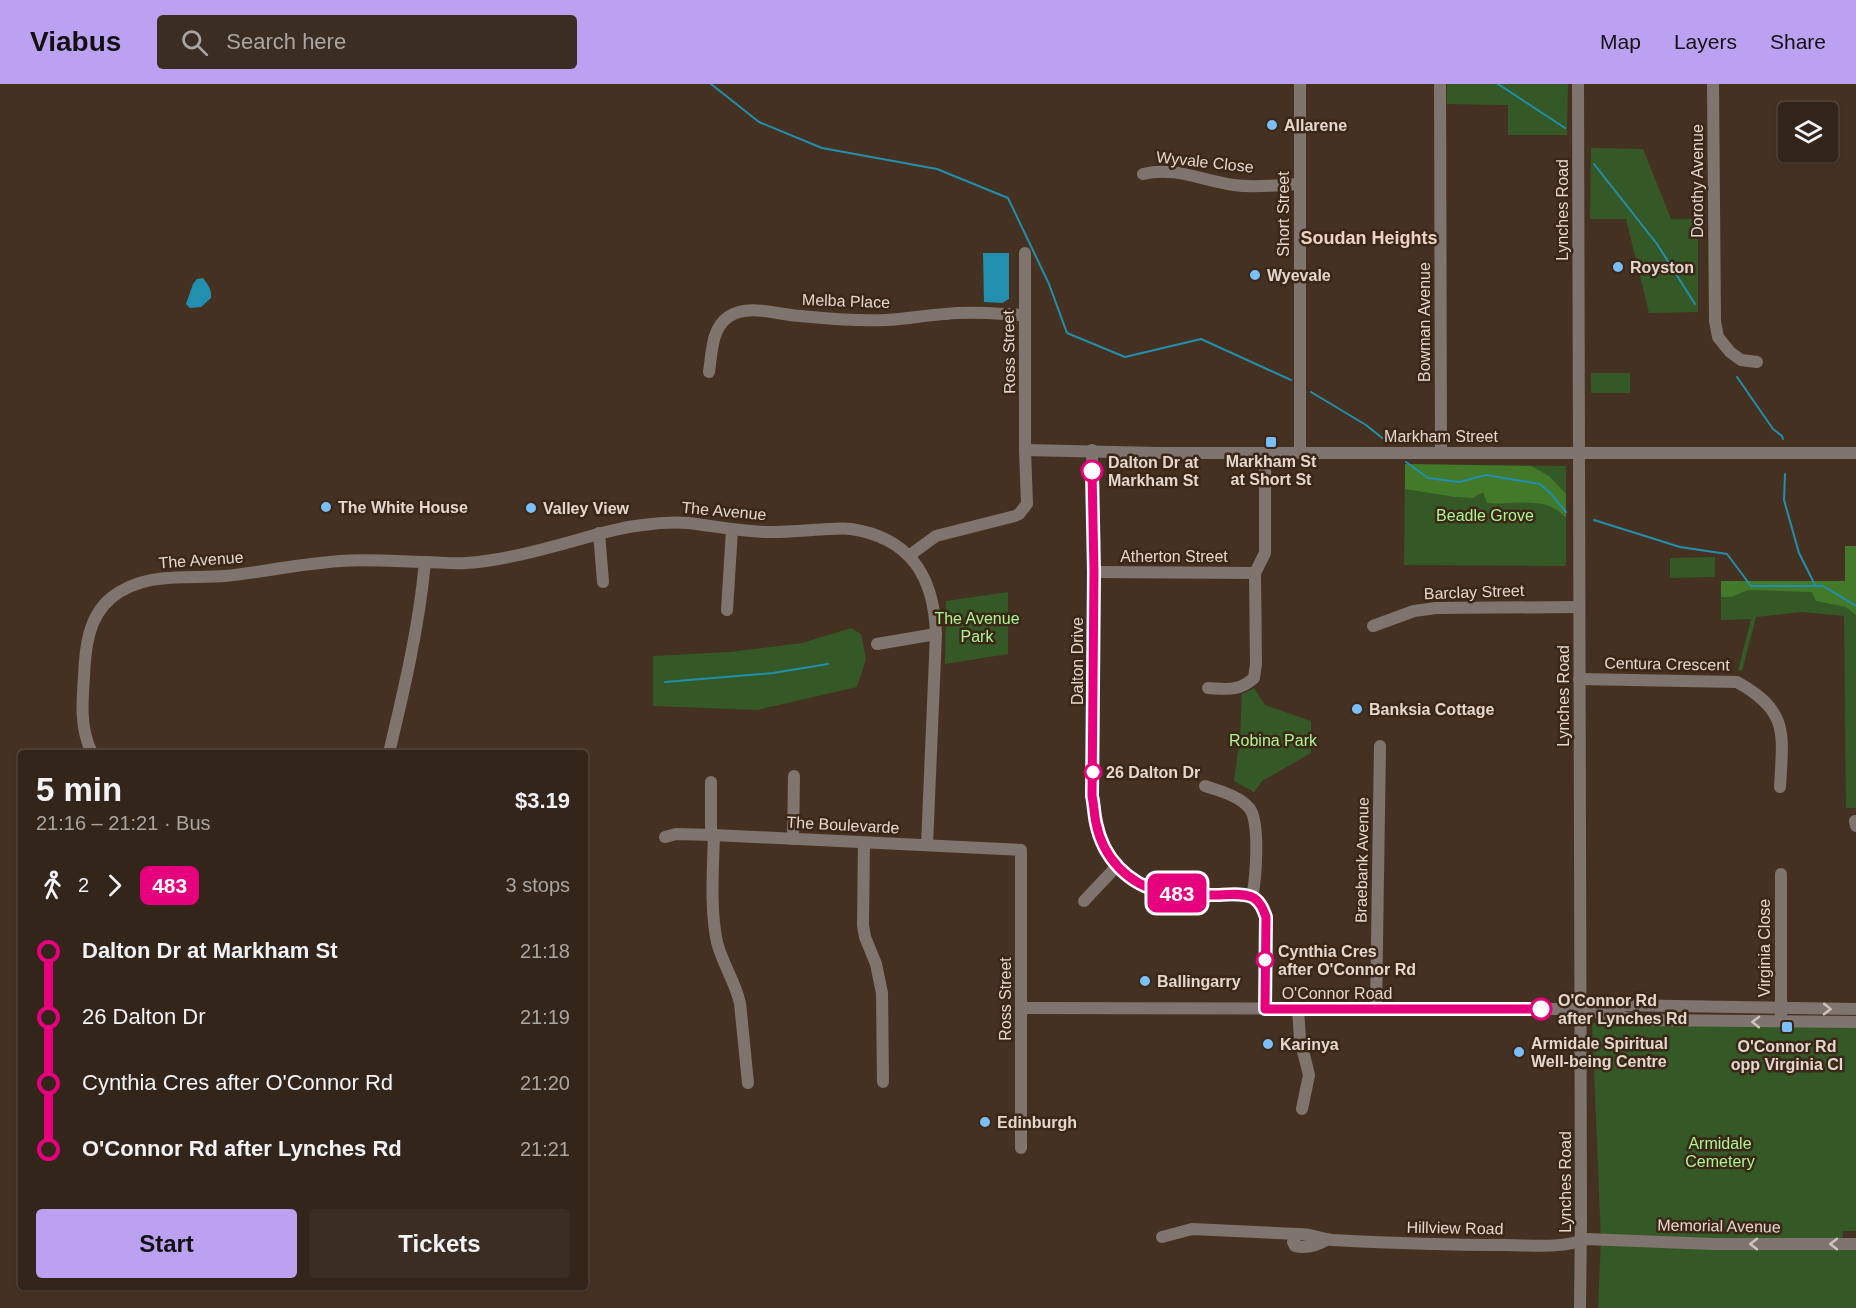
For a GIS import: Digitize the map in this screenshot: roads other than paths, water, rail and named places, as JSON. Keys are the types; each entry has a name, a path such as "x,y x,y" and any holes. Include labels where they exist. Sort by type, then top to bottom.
{"street":[{"name":"Short Street","path":"1300,84 1300,452"},
{"name":"Bowman Avenue","path":"1440,84 1441,452"},
{"name":"Lynches Road","path":"1578,84 1580,1308"},
{"name":"Dorothy Avenue","path":"1713,84 1714,321 1718,337 1730,352 1741,360 1757,362"},
{"name":"Wyvale Close","path":"1143,174 1157,170 1192,174 1235,185 1300,184"},
{"name":"Ross Street","path":"910,555 936,536 1010,518 1021,512 1028,504 1025,450 1025,253"},
{"name":"Melba Place","path":"709,372 714,338 718,329 728,317 745,310 844,320 904,319 946,314 1024,315"},
{"name":"Markham Street","path":"1025,450 1158,453 1856,453"},
{"name":"Dalton Drive","path":"1092,450 1094,572 1092,796 1096,825 1106,850 1117,866 1139,884 1164,892 1252,897"},
{"path":"1208,688 1234,689 1245,686 1254,678 1256,664 1255,573 1265,553 1265,453"},
{"name":"The Avenue","path":"90,750 83,725 85,652 94,619 111,598 134,585 164,577 226,576 321,562 370,559 464,563 509,558 599,533 644,525 686,523 732,530 770,532 850,528 874,535 910,555 923,573 931,592 935,610 936,634 927,845"},
{"path":"727,610 732,530"},
{"path":"599,533 603,582"},
{"path":"390,750 421,602 425,562"},
{"name":"Atherton Street","path":"1094,572 1255,573"},
{"name":"Barclay Street","path":"1373,626 1414,611 1436,608 1579,607"},
{"path":"877,644 936,634"},
{"name":"Centura Crescent","path":"1579,679 1737,682 1757,693 1772,709 1779,722 1782,743 1780,787"},
{"name":"Braebank Avenue","path":"1376,1010 1380,746"},
{"path":"793,839 794,776"},
{"path":"711,783 714,921 719,952 740,1003 748,1083"},
{"path":"1205,786 1240,800 1250,810 1255,823 1256,876 1252,897 1261,904 1266,917 1265,1009"},
{"name":"The Boulevarde","path":"664,837 676,834 712,835 1021,850"},
{"path":"864,843 862,925 880,979 882,993 883,1082"},
{"name":"Ross Street","path":"1021,850 1021,1148"},
{"path":"1084,901 1117,866"},
{"name":"Virginia Close","path":"1780,874 1781,1022"},
{"name":"O'Connor Road","path":"1022,1008 1580,1009 1616,1005 1856,1010"},
{"path":"1298,1009 1300,1040 1309,1075 1302,1109"},
{"name":"O'Connor Road","path":"1580,1009 1636,1020 1856,1023"},
{"name":"Hillview Road","path":"1162,1237 1192,1229 1297,1234 1293,1242 1298,1247 1319,1244 1328,1239 1421,1244 1535,1245 1581,1241"},
{"name":"Memorial Avenue","path":"1581,1241 1856,1244"}],"water":[{"path":"983,253 1009,253 1009,299 1002,303 984,302"},
{"path":"203,278 210,290 211,298 201,307 190,308 186,304 193,284 197,279"}],"waterway":[{"path":"711,84 759,122 822,148 937,169 1008,198 1049,284 1067,333 1125,357 1201,339 1291,380"},
{"path":"1498,84 1565,128"},
{"path":"1594,164 1657,244 1695,304"},
{"path":"1737,377 1773,429 1783,439"},
{"path":"1311,392 1366,425 1386,441"},
{"path":"1406,462 1428,478 1459,482 1486,475 1540,484 1566,512"},
{"path":"1785,474 1784,500 1799,553 1815,585"},
{"path":"1594,520 1680,547 1727,554 1751,586 1823,586 1856,606"},
{"path":"665,682 773,673 828,664"}],"place":[{"name":"Allarene","path":"1272,125"},
{"name":"Royston","path":"1618,267"},
{"name":"Wyevale","path":"1255,275"},
{"name":"Markham St at Short St","path":"1271,442"},
{"name":"Dalton Dr at Markham St","path":"1092,471"},
{"name":"The White House","path":"326,507"},
{"name":"Valley View","path":"531,508"},
{"name":"Banksia Cottage","path":"1357,709"},
{"name":"26 Dalton Dr","path":"1093,772"},
{"name":"Cynthia Cres after O'Connor Rd","path":"1265,960"},
{"name":"Ballingarry","path":"1145,981"},
{"name":"O'Connor Rd after Lynches Rd","path":"1541,1009"},
{"name":"O'Connor Rd opp Virginia Cl","path":"1787,1027"},
{"name":"Karinya","path":"1268,1044"},
{"name":"Armidale Spiritual Well-being Centre","path":"1519,1052"},
{"name":"Edinburgh","path":"985,1122"}],"district":[{"name":"Soudan Heights","path":"1369,238"}],"park label":[{"name":"Beadle Grove","path":"1485,515"},
{"name":"The Avenue Park","path":"977,627"},
{"name":"Robina Park","path":"1273,740"},
{"name":"Armidale Cemetery","path":"1720,1152"}]}
